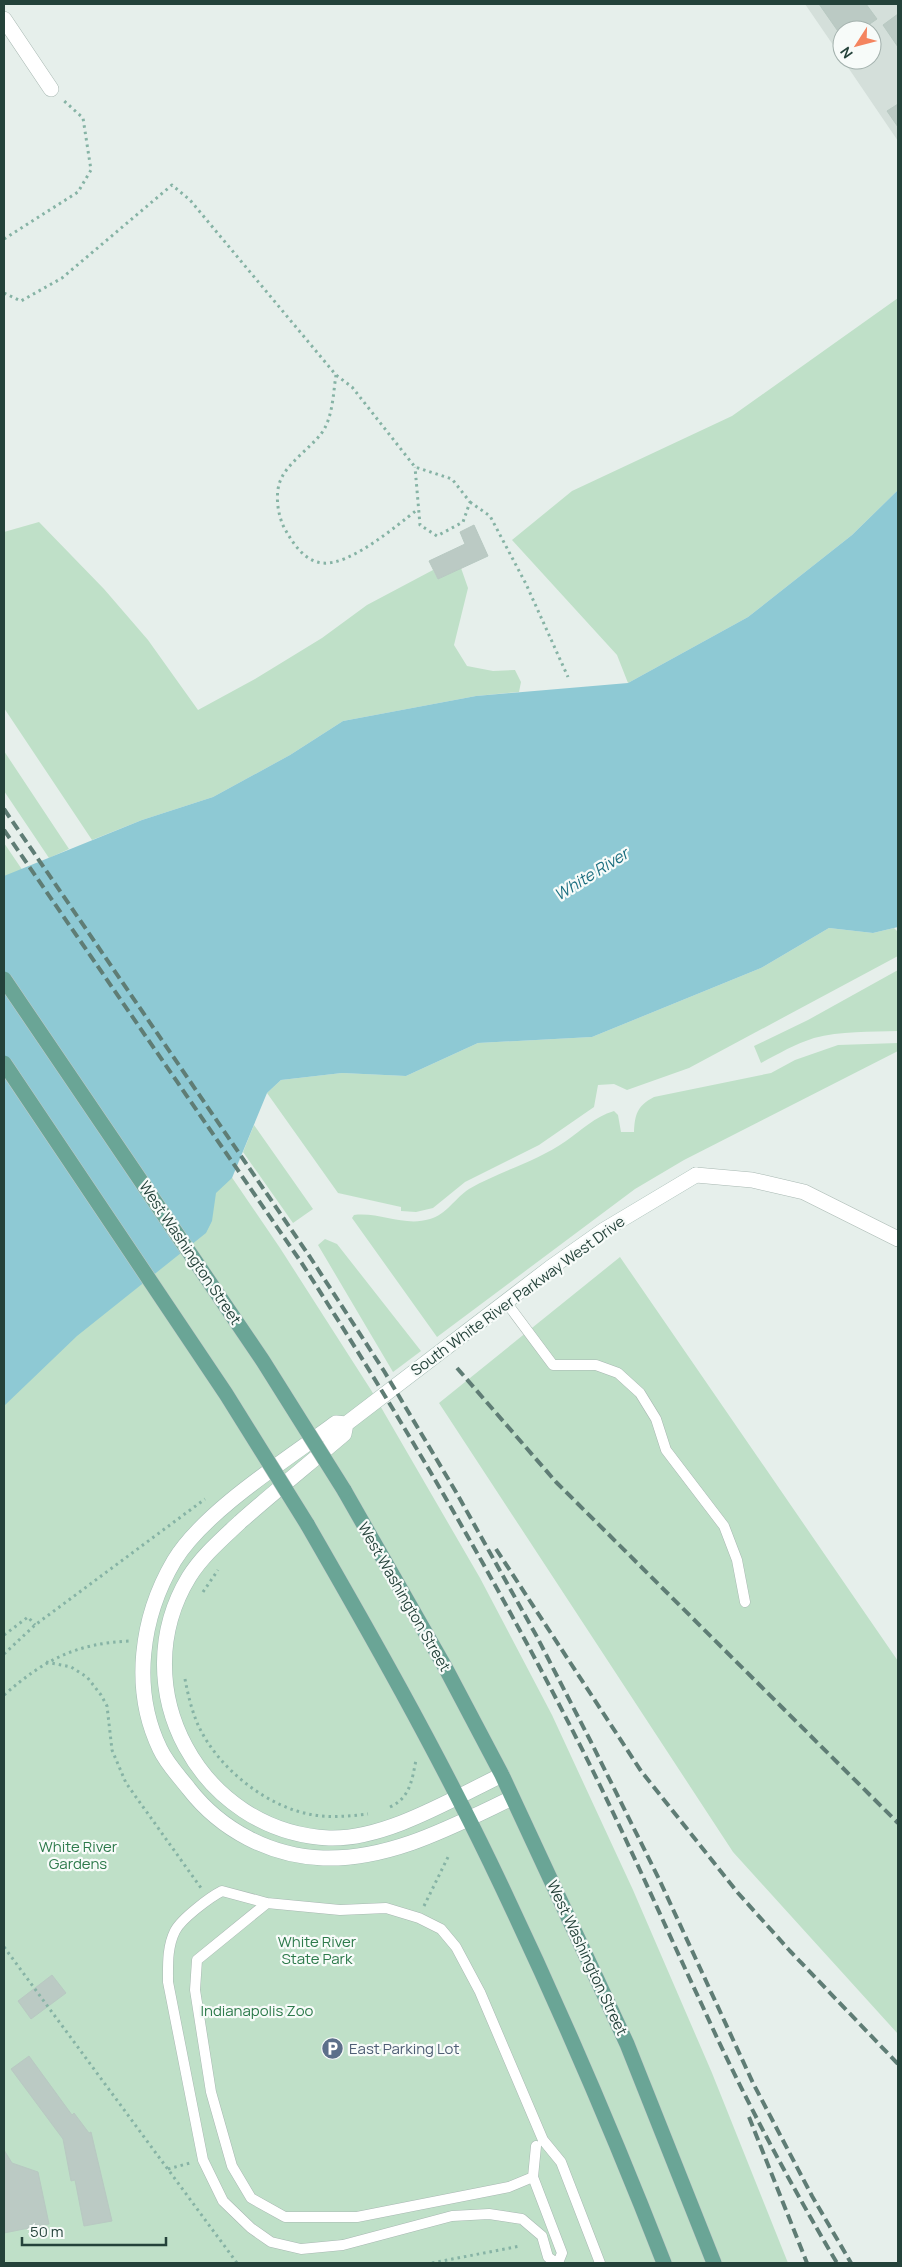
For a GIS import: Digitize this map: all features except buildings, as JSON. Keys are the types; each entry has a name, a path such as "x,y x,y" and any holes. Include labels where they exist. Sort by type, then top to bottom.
{"main road":[{"name":"West Washington Street","path":"4,979 258,1353 344,1490 445,1667 502,1775 627,2044 714,2263"},
{"path":"4,1063 268,1458 396,1679 457,1796 584,2068 664,2263"}],"street":[{"path":"4,18 52,89"},
{"name":"South White River Parkway West Drive","path":"502,1775 399,1824 368,1834 330,1838 295,1833 260,1820 234,1805 200,1772 176,1729 168,1702 165,1647 172,1612 189,1577 207,1554 232,1529 344,1434 346,1424 604,1230 696,1175 752,1180 804,1192 898,1239"},
{"name":"South White River Parkway West Drive","path":"346,1424 336,1423 250,1486 212,1518 176,1558 155,1600 145,1639 143,1680 146,1705 159,1748 166,1760 205,1807 228,1826 256,1843 322,1858 364,1856 412,1843 512,1798"}],"lane":[{"path":"506,1302 553,1364 596,1365 618,1374 640,1393 656,1419 666,1450 724,1526 738,1560 745,1602"},
{"path":"536,2146 533,2177 562,2254 557,2263 548,2257 542,2236 522,2219 496,2215 452,2216 343,2245 301,2249 271,2242 251,2228 223,2201 204,2160 168,1982 168,1954 175,1930 208,1898 222,1891 267,1903 340,1910 386,1908 419,1918 441,1929 456,1947 480,1992 543,2140 560,2162 596,2262"},
{"path":"267,1903 197,1960 196,1990 211,2092 232,2166 250,2198 285,2218 357,2217 509,2187 533,2177"}],"path":[{"path":"4,239 78,192 91,170 83,118 52,89"},
{"path":"4,293 21,301 62,278 172,184 190,200 336,375 352,387 416,467 452,479 470,502 490,516 526,584 568,677"},
{"path":"336,375 330,414 322,434 280,479 277,501 285,529 300,553 322,563 348,557 418,510"},
{"path":"416,467 420,525 438,536 463,522 470,502"},
{"path":"4,1654 35,1625 210,1494"},
{"path":"202,1592 219,1568"},
{"path":"4,1635 28,1618 35,1625"},
{"path":"4,1695 46,1662 77,1648 113,1641 145,1639"},
{"path":"46,1662 71,1667 87,1677 101,1695 107,1706 112,1750 126,1782 208,1898"},
{"path":"185,1676 198,1726 210,1747 228,1767 258,1791 286,1807 313,1815 344,1817 378,1813"},
{"path":"385,1810 400,1802 411,1786 416,1760"},
{"path":"424,1908 449,1855"},
{"path":"4,1947 237,2263"},
{"path":"432,2263 520,2246"}],"shaded area":[{"path":"805,4 898,4 898,141 850,70 882,70 882,20 832,20 832,43"}],"green space":[{"path":"898,298 898,490 852,535 748,617 628,683 617,655 512,540 572,491 732,416"},
{"path":"39,522 104,589 148,640 198,710 255,679 322,638 367,605 433,570 438,579 461,568 468,588 454,645 467,666 493,671 515,670 521,682 519,692 476,696 343,721 290,755 213,797 142,820 92,840 4,708 4,532"},
{"path":"4,751 69,849 49,858 4,791"},
{"name":"White River State Park","path":"4,843 280,1248 371,1390 480,1578 552,1715 633,1890 712,2073 788,2263 4,2263"},
{"path":"829,928 873,933 894,928 898,932 898,956 689,1068 627,1090 614,1084 598,1085 594,1107 539,1145 465,1182 433,1208 416,1212 401,1211 401,1207 338,1193 267,1093 281,1080 342,1073 406,1076 478,1043 592,1037 761,968"},
{"path":"898,970 898,1031 845,1033 814,1038 793,1046 761,1063 754,1046 808,1020"},
{"path":"898,1043 898,1051 684,1160 635,1189 437,1337 352,1218 354,1215 374,1215 411,1221 430,1219 446,1210 469,1189 530,1161 566,1141 594,1120 614,1111 618,1115 621,1132 634,1132 635,1120 640,1107 654,1097 771,1073 795,1060 838,1045"},
{"path":"254,1125 313,1209 293,1223 243,1152"},
{"path":"325,1239 337,1244 421,1351 393,1372 318,1245"},
{"path":"620,1257 898,1661 898,2034 733,1852 439,1403"}],"water":[{"name":"White River","path":"898,490 898,927 873,933 829,928 761,968 592,1037 478,1043 406,1076 342,1073 281,1080 267,1093 232,1178 216,1193 212,1221 206,1233 77,1336 4,1406 4,876 142,820 213,797 290,755 343,721 476,696 628,683 748,617 852,535"}],"railway":[{"path":"4,809 310,1257 384,1371 456,1492 536,1635 591,1742 659,1879 753,2083 812,2196 851,2263"},
{"path":"4,830 301,1262 453,1510 558,1702 620,1826 749,2104 837,2263"},
{"path":"457,1368 556,1482 898,1823"},
{"path":"496,1549 641,1771 738,1893 790,1951 898,2064"},
{"path":"749,2117 807,2263"}],"place":[{"name":"East Parking Lot","path":"333,2049"}],"park label":[{"name":"White River Gardens","path":"78,1856"},
{"name":"Indianapolis Zoo","path":"257,2011"}]}
